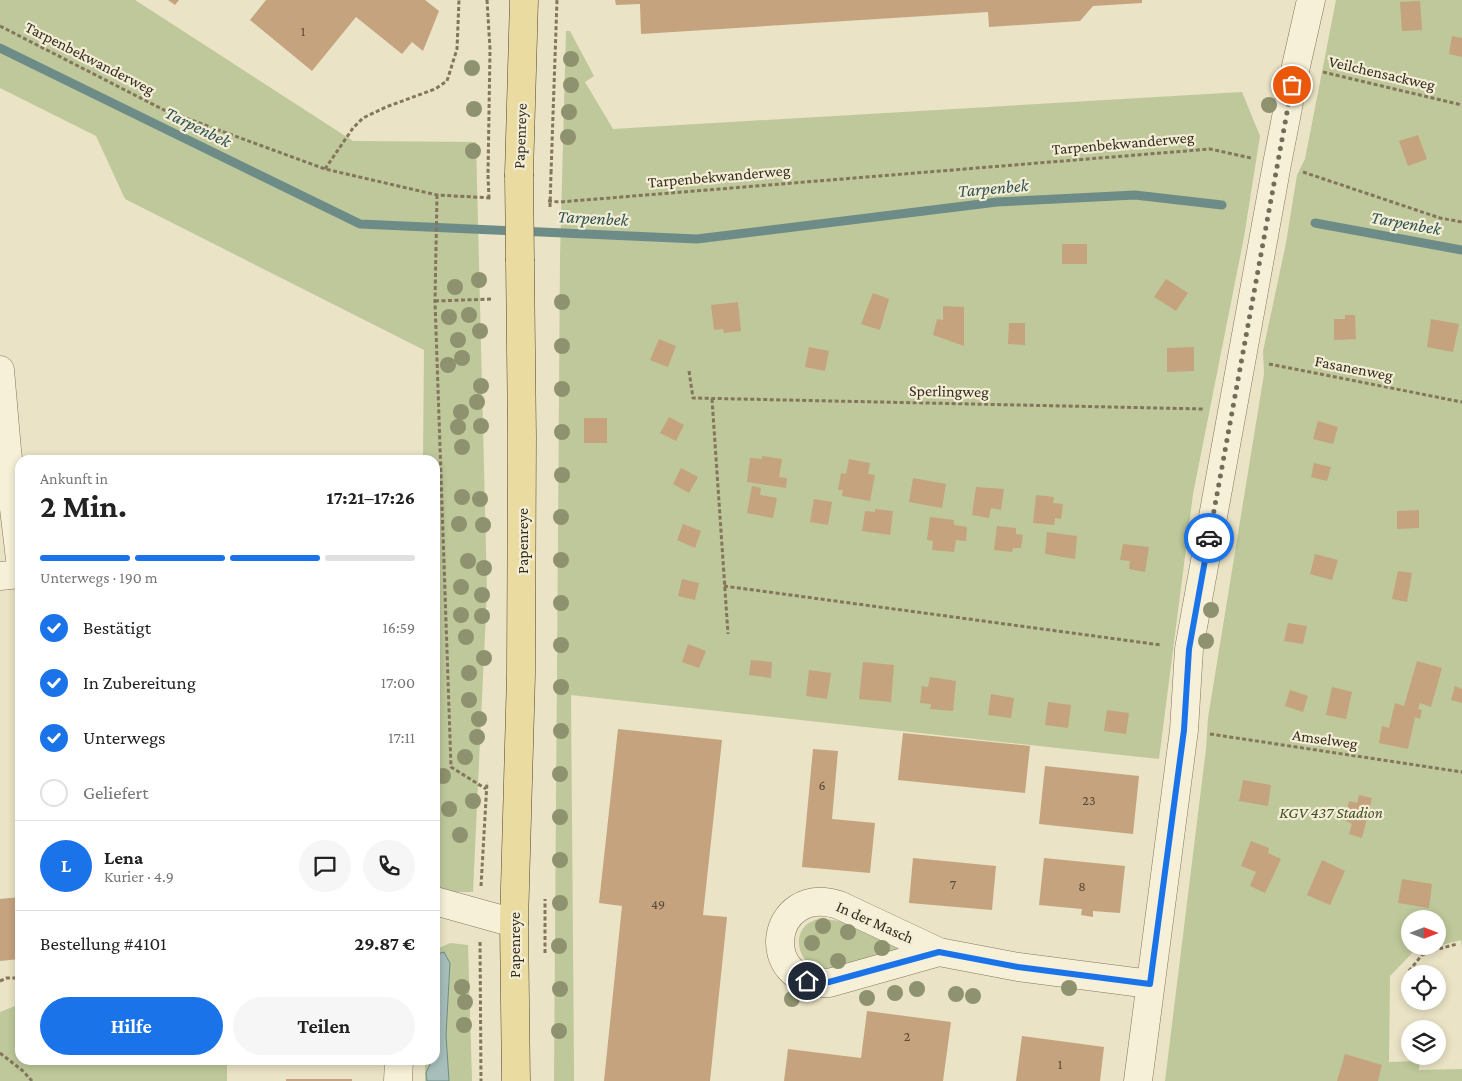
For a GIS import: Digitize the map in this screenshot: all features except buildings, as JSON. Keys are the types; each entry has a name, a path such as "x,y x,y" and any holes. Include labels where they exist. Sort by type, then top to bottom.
{"main road":[{"name":"Papenreye","path":"516,1081 514,923 521,676 522,437 519,174 524,0"}],"street":[{"path":"1138,1081 1184,730 1189,649 1277,164 1311,0"},
{"path":"0,370 4,451 15,525"},
{"path":"0,576 15,574"},
{"name":"In der Masch","path":"939,952 829,982 818,983 807,981 795,974 786,964 780,951 780,936 785,921 793,912 803,905 815,901 827,901 939,952 1018,967 1150,984"},
{"path":"440,906 514,923"},
{"path":"398,1081 399,1065"}],"path":[{"path":"325,169 353,128 363,118 386,107 435,89 447,81 457,50 459,0"},
{"path":"487,0 490,49 488,174"},
{"path":"551,173 557,0"},
{"name":"Tarpenbekwanderweg","path":"0,26 164,110 325,169 437,196 492,198"},
{"name":"Veilchensackweg","path":"1296,66 1462,105"},
{"name":"Tarpenbekwanderweg","path":"540,201 560,202 1210,148 1277,164 1440,218 1462,222"},
{"path":"437,196 435,301 451,767 487,790"},
{"path":"435,301 492,299 491,290"},
{"name":"Fasanenweg","path":"1242,359 1462,402"},
{"name":"Sperlingweg","path":"688,371 693,398 1232,409"},
{"path":"712,399 728,634"},
{"path":"724,586 1189,649"},
{"name":"Amselweg","path":"1184,730 1462,772"},
{"path":"481,1081 480,914 487,780"},
{"path":"1414,965 1422,955 1430,951 1457,944"},
{"path":"0,981 6,978 15,978"},
{"path":"0,1053 15,1065"},
{"path":"15,1065 32,1081"}],"green space":[{"path":"0,0 135,0 353,141 476,142 487,590 473,892 444,892 440,890 440,455 423,455 424,350 125,199 96,136 0,88"},
{"name":"KGV 437 Stadion","path":"1336,0 1462,0 1462,948 1461,940 1446,944 1446,910 1401,910 1401,955 1410,955 1390,976 1389,1062 1401,1062 1401,1065 1420,1065 1419,1070 1462,1069 1462,1081 1165,1081 1206,749 1208,718 1264,374 1263,351 1286,243 1297,175 1305,159"},
{"path":"566,31 570,31 594,76 585,82 613,129 1242,92 1260,136 1244,237 1193,494 1159,759 571,695 574,1081 554,1081 560,257"},
{"path":"816,920 840,921 898,943 902,950 845,966 833,968 815,967 804,958 800,951 799,937 806,925"},
{"path":"450,943 468,945 472,1081 425,1081 425,1065 440,1065 440,948"},
{"path":"15,1006 15,1065 227,1065 227,1081 0,1081 0,1012"}],"water":[{"path":"444,952 450,963 446,1035 449,1081 427,1081 426,1073 430,1065 440,1065 440,953"}],"waterway":[{"name":"Tarpenbek","path":"0,48 360,224 697,239 997,202 1135,195 1222,205"},
{"name":"Tarpenbek","path":"1315,223 1462,250"}],"way so far":[{"path":"1209,538 1292,85"}],"route":[{"path":"807,981 829,982 939,952 1018,967 1150,984 1184,730 1189,649 1209,538"}]}
